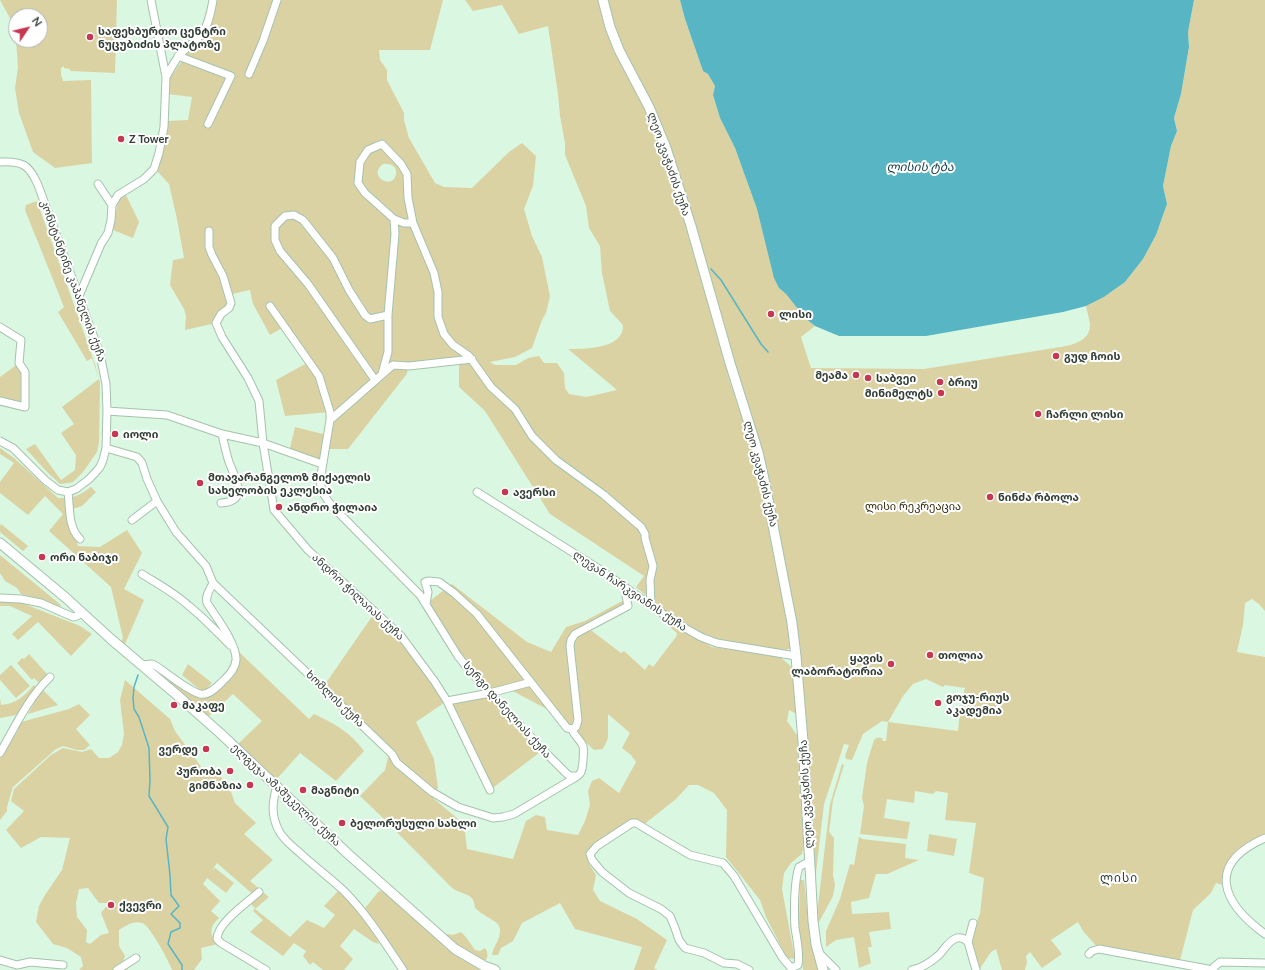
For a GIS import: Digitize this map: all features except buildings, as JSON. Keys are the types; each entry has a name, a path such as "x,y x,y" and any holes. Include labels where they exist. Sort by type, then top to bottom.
{"main road":[{"name":"ლეო კვაჭაძის ქუჩა","path":"603,0 610,28 619,50 649,106 666,148 691,226 730,363 758,452 792,623 803,741 813,921 818,953 823,970"},
{"name":"ელგუჯა ამაშუკელის ქუჩა","path":"0,543 60,593 112,640 216,729 347,852 455,949 475,962 495,970"}],"street":[{"path":"79,296 101,244 108,233 112,205 118,195 144,179 154,168 159,153 164,127 166,77 151,0"},
{"path":"166,77 178,56 186,48 196,42 204,32 213,0"},
{"path":"249,74 263,41 277,0"},
{"path":"178,56 231,76 208,124"},
{"path":"412,222 404,223 394,219 365,193 358,183 360,162 368,150 382,144 401,164 407,174 408,198 412,222 434,273 438,292 438,317 444,334 453,345 472,359 491,387 515,409 532,436 556,460 604,495 641,527 645,534 652,566 650,580 651,606"},
{"name":"კონსტანტინე კაპანელის ქუჩა","path":"0,162 18,162 25,165 33,174 100,354 106,384 106,448 100,467 95,473 88,480 68,492"},
{"path":"98,184 112,205"},
{"path":"375,380 308,284 280,251 275,240 275,226 285,216 294,215 303,220 333,258 349,290 365,315 370,318 388,315"},
{"path":"382,374 388,352 388,315 395,234 394,219"},
{"name":"ანდრო ჭილაიას ქუჩა","path":"209,231 209,247 223,276 231,303 229,308 221,314 216,323 222,337 248,378 259,401 263,443 274,510 308,550 401,636 447,701 490,790"},
{"path":"270,306 319,376 330,412 330,420"},
{"path":"0,327 21,340 19,363 25,372 25,407 0,401"},
{"path":"330,420 393,365 409,366 472,359"},
{"path":"107,411 167,414 222,434 263,443 322,464"},
{"name":"სერგი დანელიას ქუჩა","path":"330,420 320,481 325,497 331,505 420,595 458,656 490,693 566,774 570,776 577,776"},
{"path":"221,503 229,502 238,495 239,485 229,460 222,434"},
{"path":"0,441 13,448 45,480 58,490 68,492 73,530 80,539"},
{"name":"ხომლის ქუჩა","path":"106,448 137,457 142,463 147,479 157,501 176,532 206,566 213,583 392,754 397,763 432,792 458,807 493,818 503,817 514,814 577,776"},
{"name":"ლევან ჩარკვიანის ქუჩა","path":"477,492 599,568 676,624 701,637 717,643 796,656"},
{"path":"132,520 157,501"},
{"path":"142,574 166,588 189,605 234,650"},
{"path":"426,604 428,592 425,582 439,582 454,593 477,614 567,728 572,729"},
{"path":"142,665 152,664 156,666 200,694 206,694 218,686 230,674 236,661 234,650 228,635 206,600 207,594 213,583"},
{"path":"572,729 576,727 578,720 570,646 571,640 575,634 628,606 626,596"},
{"path":"0,598 21,599 41,603 73,617 82,613"},
{"path":"0,753 19,719 50,677"},
{"path":"447,701 490,693 531,682"},
{"path":"572,729 573,733 583,746 582,771 577,776"},
{"path":"277,786 273,798 273,814 279,832 292,846 343,890 354,902 377,931 403,970"},
{"path":"749,970 737,964 724,963 704,953 685,948 678,940 676,928 670,916 661,909 629,893 602,872 592,860 590,854 597,846 632,823 636,823 690,854 723,863 734,876 782,957 791,968 798,965 799,959 795,926 797,872 798,867 810,861"},
{"path":"1265,838 1239,853 1231,862 1226,877 1228,892 1232,902 1242,915 1265,934"},
{"path":"259,892 230,917 217,934 217,939 221,943 266,970"},
{"path":"973,923 968,942 976,970"},
{"path":"912,970 928,963 950,942 957,938 964,938 968,942"},
{"path":"1089,954 1092,951 1099,949 1213,970 1214,967 1220,962 1265,963"},
{"path":"818,953 836,970"},
{"path":"117,970 136,958"},
{"path":"0,960 17,965 30,962 62,965"}],"green space":[{"path":"0,0 117,0 115,73 70,71 70,69 64,68 64,66 61,68 63,81 91,80 92,163 55,168 33,152 19,113 15,88 18,67 17,48 48,48 48,8 8,8 8,14"},
{"path":"213,0 443,0 430,50 379,50 380,60 387,70 387,80 404,113 404,120 409,138 435,183 444,187 472,188 509,152 522,143 536,156 533,186 524,209 532,236 542,257 550,296 546,313 532,348 515,357 490,362 495,365 516,365 528,358 539,356 544,363 557,363 564,373 565,388 569,394 587,397 617,390 568,349 593,348 611,343 622,333 623,325 610,311 602,273 600,246 589,228 586,206 565,155 565,143 548,26 519,34 502,5 473,11 465,0 598,0 611,39 652,123 669,170 730,382 750,442 763,488 792,648 785,650 752,646 708,636 697,631 675,618 636,587 644,576 550,514 485,411 459,387 459,362 411,363 406,375 348,449 325,449 322,464 289,452 295,427 327,435 330,412 285,416 276,380 309,362 284,327 270,335 253,304 250,290 228,295 231,303 216,323 185,330 186,316 184,309 170,285 173,260 184,258 169,184 157,171 167,121 188,120 192,97 168,94 169,79 182,61 231,76 178,56 204,31","holes":["383,164 395,168 396,173 391,181 383,180 379,177 379,169"]},
{"name":"ლისი რეკრეაცია","path":"605,0 680,0 703,71 708,74 715,86 713,95 720,118 735,148 757,209 779,288 786,294 805,318 815,326 801,337 811,368 924,369 1071,345 1082,340 1086,336 1089,332 1090,321 1086,306 1104,297 1125,282 1143,259 1156,235 1167,204 1163,186 1171,146 1177,131 1174,118 1181,94 1189,47 1188,32 1194,0 1265,0 1265,611 1252,599 1245,603 1243,625 1237,652 1265,657 1265,838 1231,861 1226,886 1216,883 1211,893 1193,910 1179,964 1099,949 1083,931 1078,922 1051,940 1062,954 1042,968 1030,952 1026,956 1027,962 1025,970 1002,970 996,949 991,952 979,970 968,942 980,914 984,878 969,873 976,823 945,820 948,793 936,791 933,794 915,791 914,803 887,799 884,818 910,822 907,839 860,834 864,806 862,798 867,763 874,740 880,737 883,741 886,741 888,722 882,721 863,734 852,760 846,759 845,756 849,745 844,744 824,804 816,873 813,874 795,623 771,491 762,455 732,359 694,225 622,49","holes":["926,679 943,687 945,685 965,688 960,710 958,731 888,722 903,696 913,684"]},
{"path":"125,193 139,222 133,238 113,230 118,201"},
{"path":"37,201 95,364 99,378 92,358 87,361 58,312 64,307 25,210 26,205"},
{"path":"19,363 26,377 25,407 0,401 0,377"},
{"path":"99,379 99,443 97,452 83,472 73,482 60,484 26,449 35,444 61,480 75,470 76,455 61,433 74,424 62,407"},
{"path":"0,448 14,458 58,498 76,496 91,487 96,492 82,506 70,510 73,530 78,546 100,547 127,530 142,553 124,589 144,600 125,644 121,641 123,638 111,587 49,531 63,514 45,496 28,515 0,493 0,482 14,463 0,454"},
{"path":"1,524 28,546 23,551 0,532"},
{"path":"0,555 61,605 59,608 41,599 21,594 17,588 5,581 0,573"},
{"path":"452,584 527,642 551,652 566,627 585,621 624,600 628,606 575,632 592,631 621,653 624,651 645,670 649,664 653,667 676,637 677,633 665,623 666,620 712,647 779,656 795,670 798,715 789,710 787,721 799,738 805,841 802,854 791,863 784,873 782,889 795,959 787,958 766,917 760,900 726,857 727,810 714,793 698,785 689,785 676,799 642,826 636,823 590,854 586,850 588,862 596,875 593,890 600,901 637,919 667,940 654,968 657,970 634,970 642,947 575,929 560,903 522,923 513,941 501,948 498,955 492,955 500,932 499,925 475,908 474,902 470,896 458,892 450,886 360,796 385,770 390,749 324,686 375,612 401,636 447,701 490,693 469,670 426,604","holes":["507,688 558,715 572,729 576,727 578,735 594,750 603,749 608,738 608,714 630,733 622,748 631,755 636,762 619,793 599,778 592,781 588,791 590,805 585,821 578,835 547,830 545,817 536,815 526,821 513,859 467,849 464,824 433,798 438,788 434,759 416,722 447,701 490,790 543,750 490,692"]},
{"path":"0,601 22,603 80,626 92,634 71,656 38,622 18,640 12,634 32,616 10,606 0,606"},
{"path":"238,651 309,719 314,714 335,725 359,744 364,751 336,781 300,753 276,780 238,744 262,721 233,694 208,717 156,670 203,697 210,696 232,675"},
{"path":"29,654 47,674 39,683 34,678 32,680 17,663"},
{"path":"188,664 212,683 205,691 200,690 182,675"},
{"path":"11,665 30,686 16,698 0,680 0,675"},
{"path":"125,680 170,719 175,731 205,772 213,766 230,789 235,803 256,823 244,834 273,860 250,881 269,897 255,909 290,937 307,920 324,928 335,915 324,906 338,891 351,902 374,931 379,944 373,942 354,929 340,946 353,959 344,970 323,970 313,962 310,965 303,956 306,951 294,943 283,956 250,932 263,920 253,911 255,908 250,903 256,897 217,863 212,871 215,868 234,883 226,893 207,878 203,884 220,901 211,911 219,918 213,925 211,931 215,941 218,944 201,948 202,959 194,970 172,970 154,936 145,925 136,922 119,930 119,946 125,956 123,962 128,970 79,970 83,966 81,957 67,948 53,944 36,922 39,906 62,870 70,838 41,837 21,848 6,830 24,811 11,801 14,789 51,755 63,748 82,752 91,749 99,758 109,758 118,752 122,745 124,734 120,700","holes":["88,888 99,903 109,903 101,913 109,933 101,935 90,944 86,942 87,930 77,917 76,903 79,889"]},
{"path":"34,685 36,687 16,715 0,718 0,698 1,705 11,703 23,696"},
{"path":"42,689 58,705 28,714"},
{"path":"79,704 90,715 76,729 90,745 84,750 77,750 63,746 56,749 13,787 7,811 0,820 0,758 17,732 21,722 69,709"},
{"path":"842,764 844,765 833,800 829,832 834,838 833,875 835,885 833,896 818,924 817,914 830,804"},
{"path":"929,834 957,839 954,856 927,851"},
{"path":"859,837 862,839 906,844 905,858 919,860 887,874 876,874 869,898 851,902 852,914 889,912 891,929 869,932 872,947 868,947 871,963 859,968 854,937 836,940 826,947 826,931 840,899 850,864 854,865"},
{"path":"800,880 804,880 810,935 818,970 803,970 799,923"},
{"path":"379,891 384,892 395,900 452,953 481,970 407,970 365,908"},
{"path":"461,932 475,950 480,951 485,948 488,955 486,960 484,961 463,949 447,936 447,934 453,935"}],"water":[{"name":"ლისის ტბა","path":"680,0 1194,0 1188,32 1189,47 1181,94 1174,118 1177,131 1171,146 1163,186 1167,204 1156,235 1143,259 1125,282 1104,297 1086,306 1063,312 926,336 839,336 815,326 805,318 786,294 779,288 774,278 757,209 735,148 720,118 713,95 715,86 708,74 703,71"}],"waterway":[{"path":"711,269 721,280 761,344 768,352"},
{"path":"138,675 134,687 133,698 134,709 139,717 149,748 149,796 168,827 166,839 171,895 179,906 171,914 180,923 180,928 171,932 168,944 182,965 182,970"}],"place":[{"name":"საფეხბურთო ცენტრი ნუცუბიძის პლატოზე","path":"90,37"},
{"name":"Z Tower","path":"121,139"},
{"name":"ლისი","path":"771,314"},
{"name":"გუდ ჩოის","path":"1056,356"},
{"name":"მეამა","path":"856,375"},
{"name":"საბვეი","path":"868,378"},
{"name":"ბრიუ","path":"940,382"},
{"name":"მინიმელტს","path":"941,393"},
{"name":"ჩარლი ლისი","path":"1038,414"},
{"name":"იოლი","path":"115,434"},
{"name":"მთავარანგელოზ მიქაელის სახელობის ეკლესია","path":"200,483"},
{"name":"ავერსი","path":"505,492"},
{"name":"ნინძა რბოლა","path":"990,497"},
{"name":"ანდრო ჭილაია","path":"279,507"},
{"name":"ორი ნაბიჯი","path":"42,557"},
{"name":"თოლია","path":"930,655"},
{"name":"ყავის ლაბორატორია","path":"891,664"},
{"name":"გოჯუ-რიუს აკადემია","path":"938,703"},
{"name":"მაკაფე","path":"174,705"},
{"name":"ვერდე","path":"206,749"},
{"name":"პურობა","path":"230,771"},
{"name":"გიმნაზია","path":"250,785"},
{"name":"მაგნიტი","path":"303,790"},
{"name":"ბელორუსული სახლი","path":"342,823"},
{"name":"ქვევრი","path":"111,905"}],"district":[{"name":"ლისი","path":"1119,878"}]}
